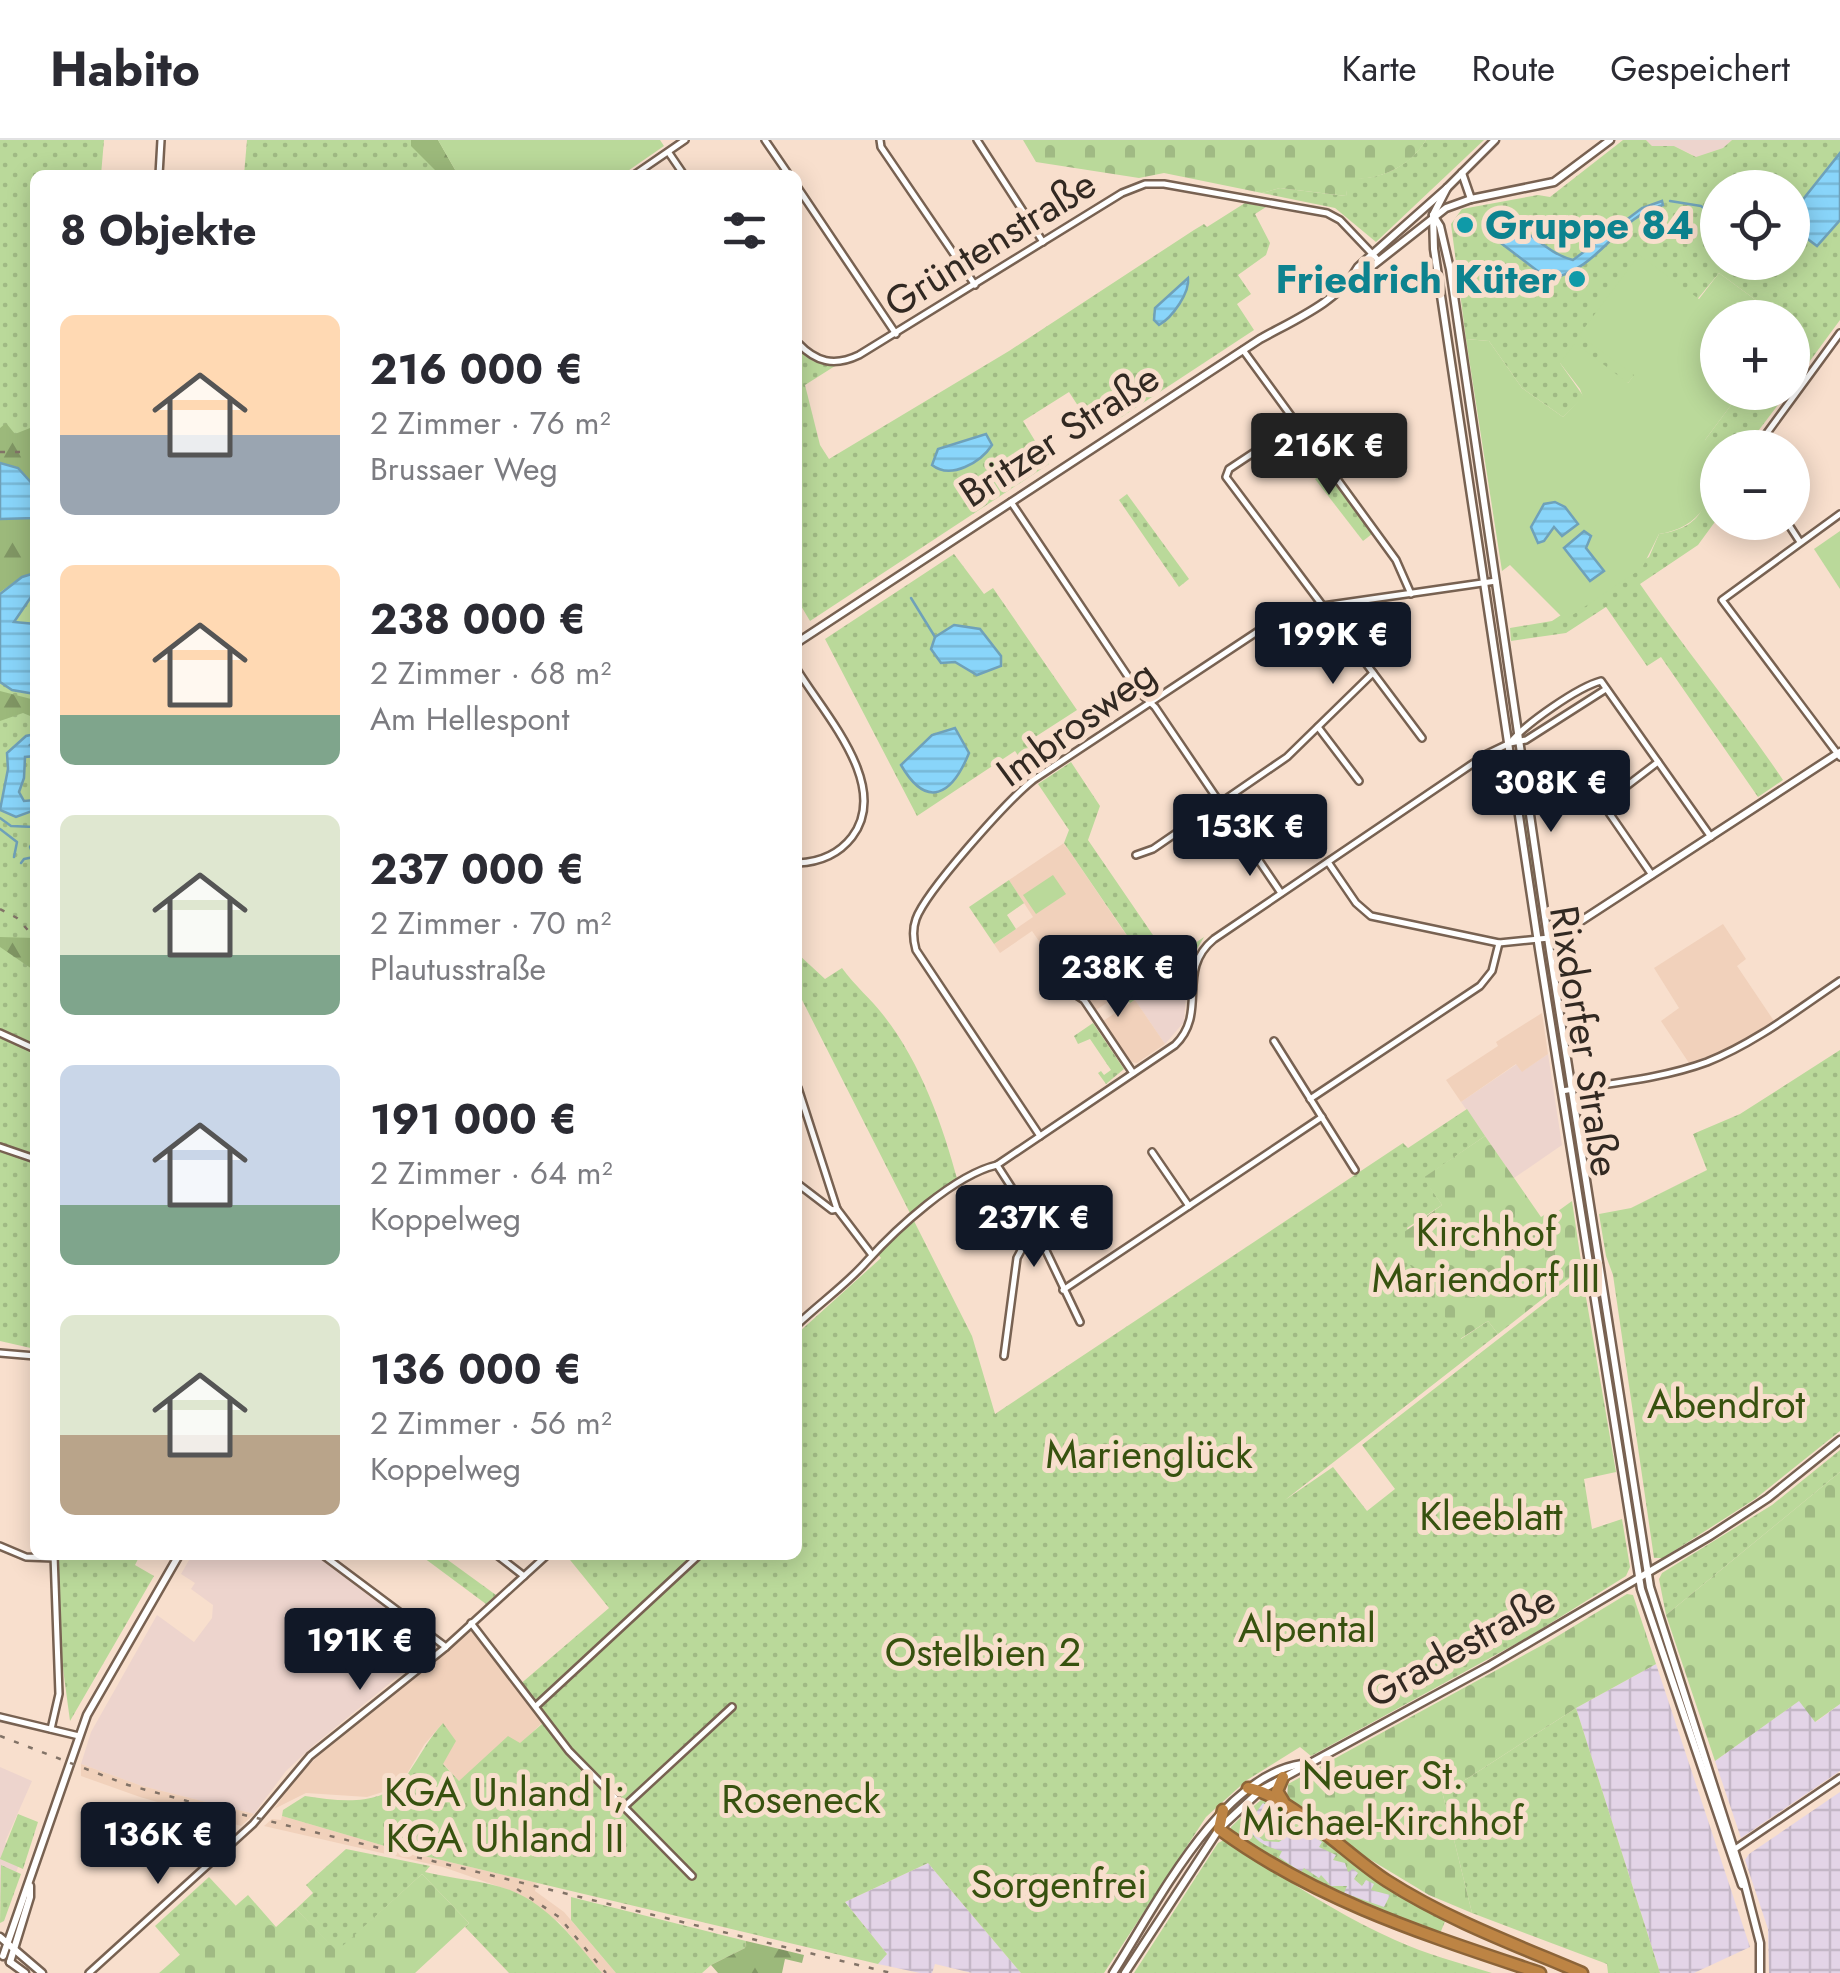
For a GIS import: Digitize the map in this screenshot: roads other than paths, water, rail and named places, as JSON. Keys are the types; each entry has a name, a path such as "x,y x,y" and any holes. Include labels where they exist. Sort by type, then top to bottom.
{"highway":[{"path":"1283,1776 1277,1791 1286,1806"},
{"path":"1248,1788 1261,1790 1286,1806 1360,1863 1417,1899 1582,1973"},
{"path":"1223,1810 1220,1829 1276,1867 1336,1900 1407,1929 1540,1973"}],"street":[{"path":"159,170 161,140"},
{"path":"641,170 685,140"},
{"path":"765,140 786,170"},
{"path":"880,140 881,147 975,284"},
{"path":"978,140 1044,242"},
{"name":"Britzer Straße","path":"1353,276 1495,140"},
{"name":"Britzer Straße","path":"802,639 1243,350 1312,309 1379,261 1433,215 1471,198 1554,182 1610,140"},
{"path":"668,152 681,170"},
{"path":"1462,173 1471,198"},
{"name":"Grüntenstraße","path":"802,346 816,358 841,362 867,351 1130,189 1145,184 1327,213 1340,220 1379,261"},
{"path":"1433,215 1447,188"},
{"path":"802,194 896,334"},
{"name":"Britzer Straße","path":"1414,216 1433,215"},
{"name":"Rixdorfer Straße","path":"1433,215 1442,233 1458,324 1548,938 1648,1573 1658,1618 1731,1850"},
{"name":"Rixdorfer Straße","path":"1433,215 1432,236 1538,939 1639,1578 1731,1850"},
{"path":"1447,324 1458,324"},
{"path":"1769,430 1840,333"},
{"path":"1243,350 1400,566 1411,594"},
{"path":"1297,424 1226,473 1228,480 1422,738"},
{"path":"1011,502 1137,690 1281,893"},
{"path":"1328,862 1356,902 1372,916 1500,943 1548,938 1561,934 1839,754 1723,604 1723,596 1840,514"},
{"name":"Imbrosweg","path":"1040,1136 920,960 914,925 926,901 1013,797 1037,777 1272,622 1322,606 1496,581"},
{"path":"1136,855 1153,848 1287,757 1372,673"},
{"path":"802,677 860,771 865,801 855,832 840,850 821,860 802,863"},
{"path":"1510,743 1518,733 1601,682 1711,837"},
{"path":"802,1320 908,1222 970,1175 997,1166 1174,1045 1187,1030 1192,1013 1193,970 1204,947 1487,754 1510,743 1520,743 1606,689"},
{"path":"1318,727 1359,781"},
{"path":"1652,876 1603,804 1658,762"},
{"path":"1535,915 1545,914"},
{"path":"1310,1099 1480,986 1492,971 1500,943"},
{"path":"1562,1091 1668,1074 1703,1063 1758,1036 1840,982"},
{"path":"1072,992 1084,1000 1133,1073"},
{"path":"0,1033 30,1047"},
{"path":"1274,1042 1355,1170"},
{"path":"802,1100 837,1209 872,1254"},
{"path":"1063,1290 1322,1117"},
{"path":"0,1147 30,1157"},
{"path":"1152,1152 1189,1206"},
{"path":"997,1166 1026,1208 1080,1322"},
{"path":"802,1187 832,1210 837,1209"},
{"path":"1583,1223 1592,1221"},
{"path":"1004,1356 1016,1262 1024,1245 1038,1235"},
{"path":"0,1353 30,1356"},
{"name":"Gradestraße","path":"1125,1973 1220,1829 1261,1790 1505,1657 1648,1573 1768,1498 1840,1440"},
{"path":"0,1546 30,1557"},
{"path":"51,1728 59,1694 54,1560"},
{"path":"4,1958 3,1939 30,1884 79,1736 95,1700 176,1560"},
{"path":"330,1560 446,1647"},
{"path":"503,1560 524,1576"},
{"path":"89,1973 250,1826 310,1756 446,1647 542,1560"},
{"path":"535,1707 693,1560"},
{"path":"471,1623 569,1751 692,1876"},
{"path":"626,1806 732,1706"},
{"path":"0,1717 79,1736"},
{"name":"Gradestraße","path":"1113,1973 1223,1810 1276,1770 1308,1764"},
{"path":"1760,1973 1760,1943 1731,1850 1840,1778"},
{"path":"4,1958 14,1948 30,1884"},
{"path":"3,1939 42,1973"},
{"path":"4,1958 25,1973"}],"water":[{"path":"1840,153 1840,220 1817,246 1810,241 1810,191"},
{"path":"1662,201 1663,205 1632,221 1582,265 1548,279 1487,229 1497,218 1573,260 1642,208"},
{"path":"1188,278 1180,304 1159,325 1154,320 1155,308"},
{"path":"986,434 992,445 973,463 948,471 932,465 938,449"},
{"path":"0,463 18,468 30,481 30,518 0,519"},
{"path":"1555,502 1565,507 1578,524 1562,536 1554,527 1538,543 1531,527 1544,504"},
{"path":"1584,531 1591,536 1586,548 1604,571 1590,581 1564,548"},
{"path":"30,575 30,598 14,622 30,624 30,693 12,690 0,682 0,594"},
{"path":"954,625 980,629 1001,656 1001,666 977,675 955,662 941,663 931,649 935,637"},
{"path":"955,728 969,753 955,779 938,792 920,788 901,765 932,735"},
{"path":"30,735 30,756 25,757 19,792 24,801 30,800 30,812 16,817 0,810 7,753"}],"waterway":[{"path":"1670,201 1700,206"},
{"path":"911,598 935,637"},
{"path":"0,818 11,826 30,827"},
{"path":"0,829 17,842 14,857"},
{"path":"21,863 30,858"}],"railway":[{"path":"0,452 30,452"},
{"path":"0,909 17,918 30,932"},
{"path":"0,1736 128,1785 187,1801 891,1973"},
{"path":"517,1889 559,1917 606,1973"}],"place":[{"name":"Gruppe 84","path":"1465,225"},
{"name":"Friedrich Küter","path":"1577,279"}],"park label":[{"name":"Kirchhof Mariendorf III","path":"1486,1255"},
{"name":"Abendrot","path":"1726,1404"},
{"name":"Marienglück","path":"1149,1454"},
{"name":"Kleeblatt","path":"1491,1516"},
{"name":"Alpental","path":"1307,1628"},
{"name":"Ostelbien 2","path":"983,1652"},
{"name":"Neuer St. Michael-Kirchhof","path":"1383,1798"},
{"name":"Roseneck","path":"801,1799"},
{"name":"KGA Unland I; KGA Uhland II","path":"505,1815"},
{"name":"Sorgenfrei","path":"1059,1884"}]}
